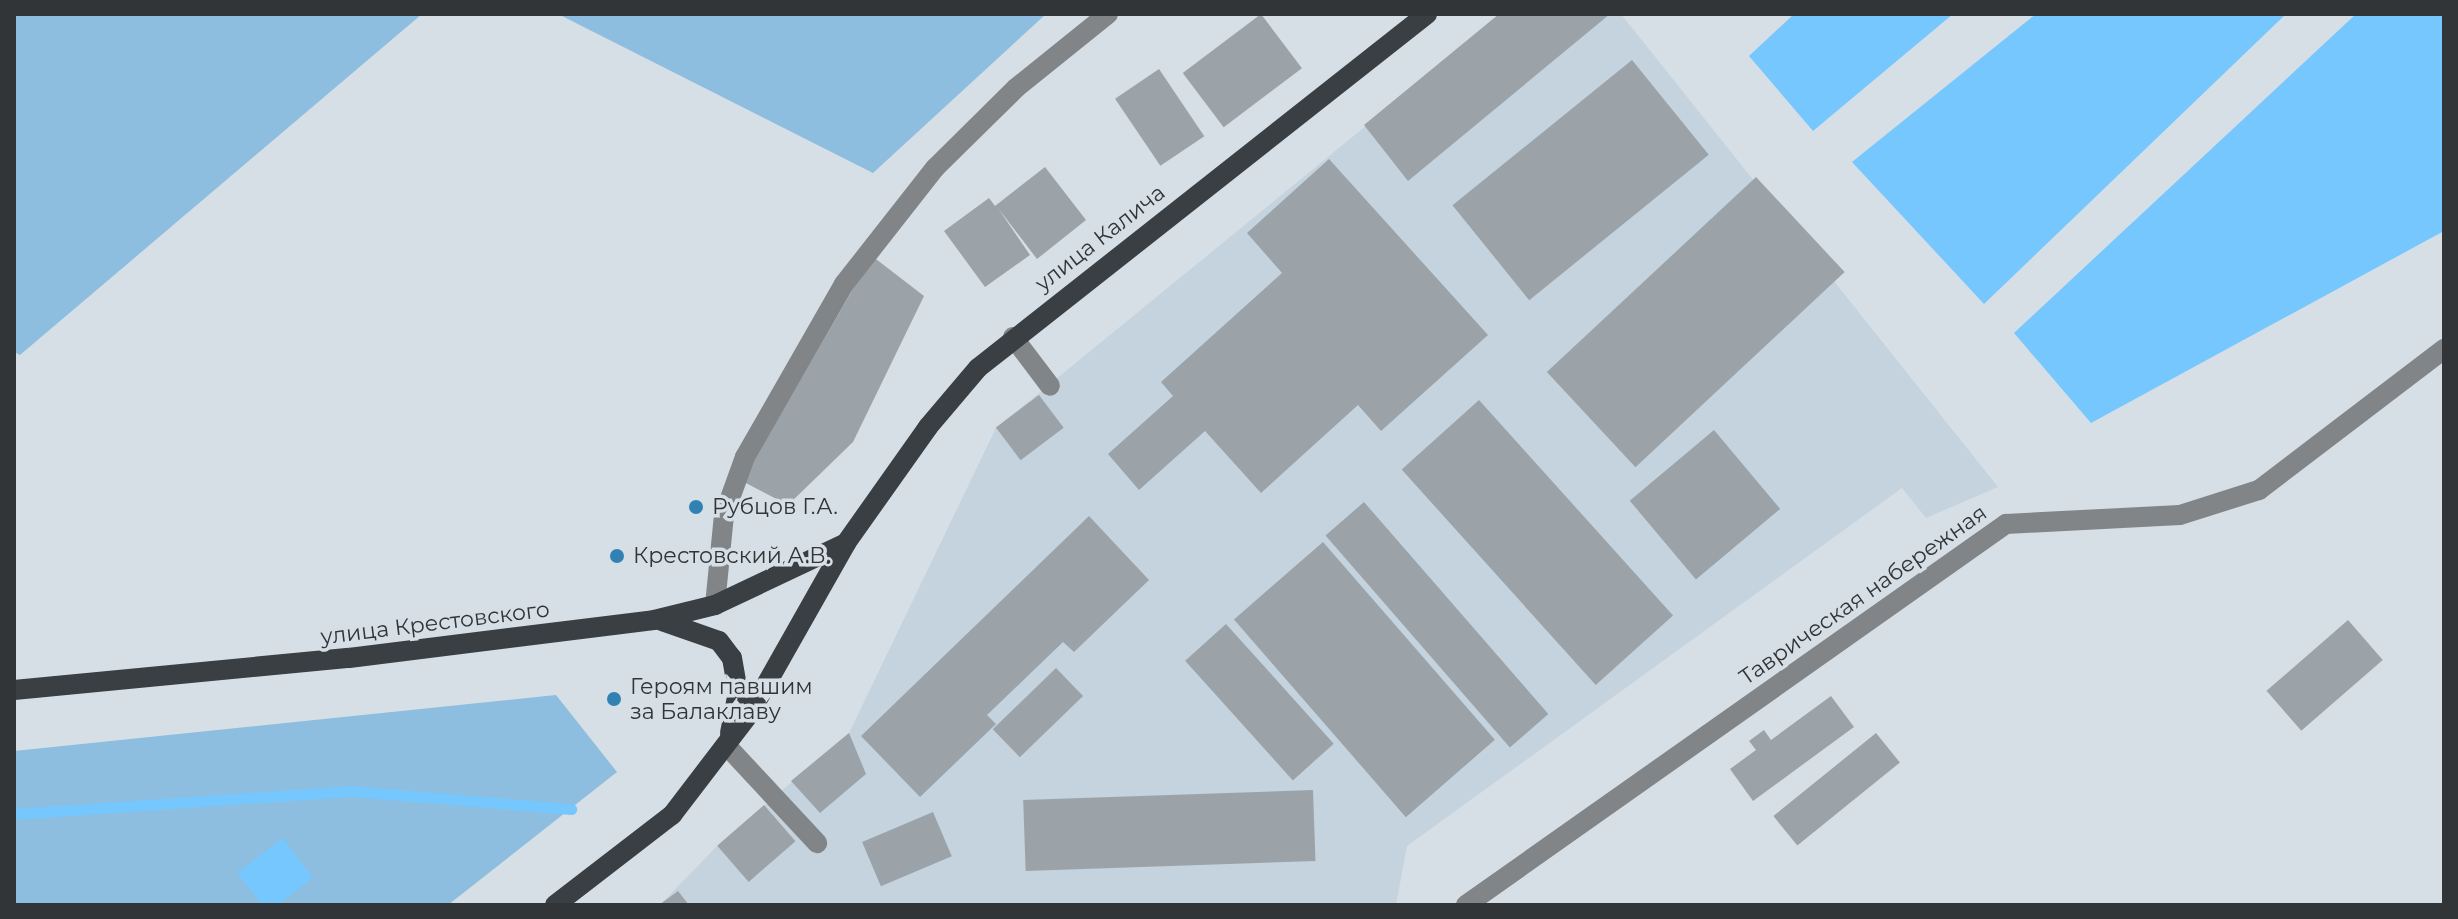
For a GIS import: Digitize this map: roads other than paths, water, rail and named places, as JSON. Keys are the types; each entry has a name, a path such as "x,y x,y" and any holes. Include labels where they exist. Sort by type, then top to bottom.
{"main road":[{"name":"улица Калича","path":"555,905 672,815 750,713 846,543 928,427 1013,337 1427,14"},
{"name":"улица Крестовского","path":"14,690 349,658 654,620 715,605 846,543"},
{"path":"654,620 699,631 719,641 732,658 738,692 726,745"}],"street":[{"path":"715,605 724,515 745,457 844,284 935,168 1016,88 1108,14"},
{"path":"1013,337 1050,386"},
{"name":"Таврическая набережная","path":"1466,905 2006,524 2180,515 2259,490 2444,349"},
{"path":"726,745 817,843"}],"waterway":[{"path":"14,814 351,791 571,809"}],"place":[{"name":"Рубцов Г.А.","path":"696,507"},
{"name":"Крестовский А.В.","path":"617,556"},
{"name":"Героям павшим за Балаклаву","path":"614,699"}]}
